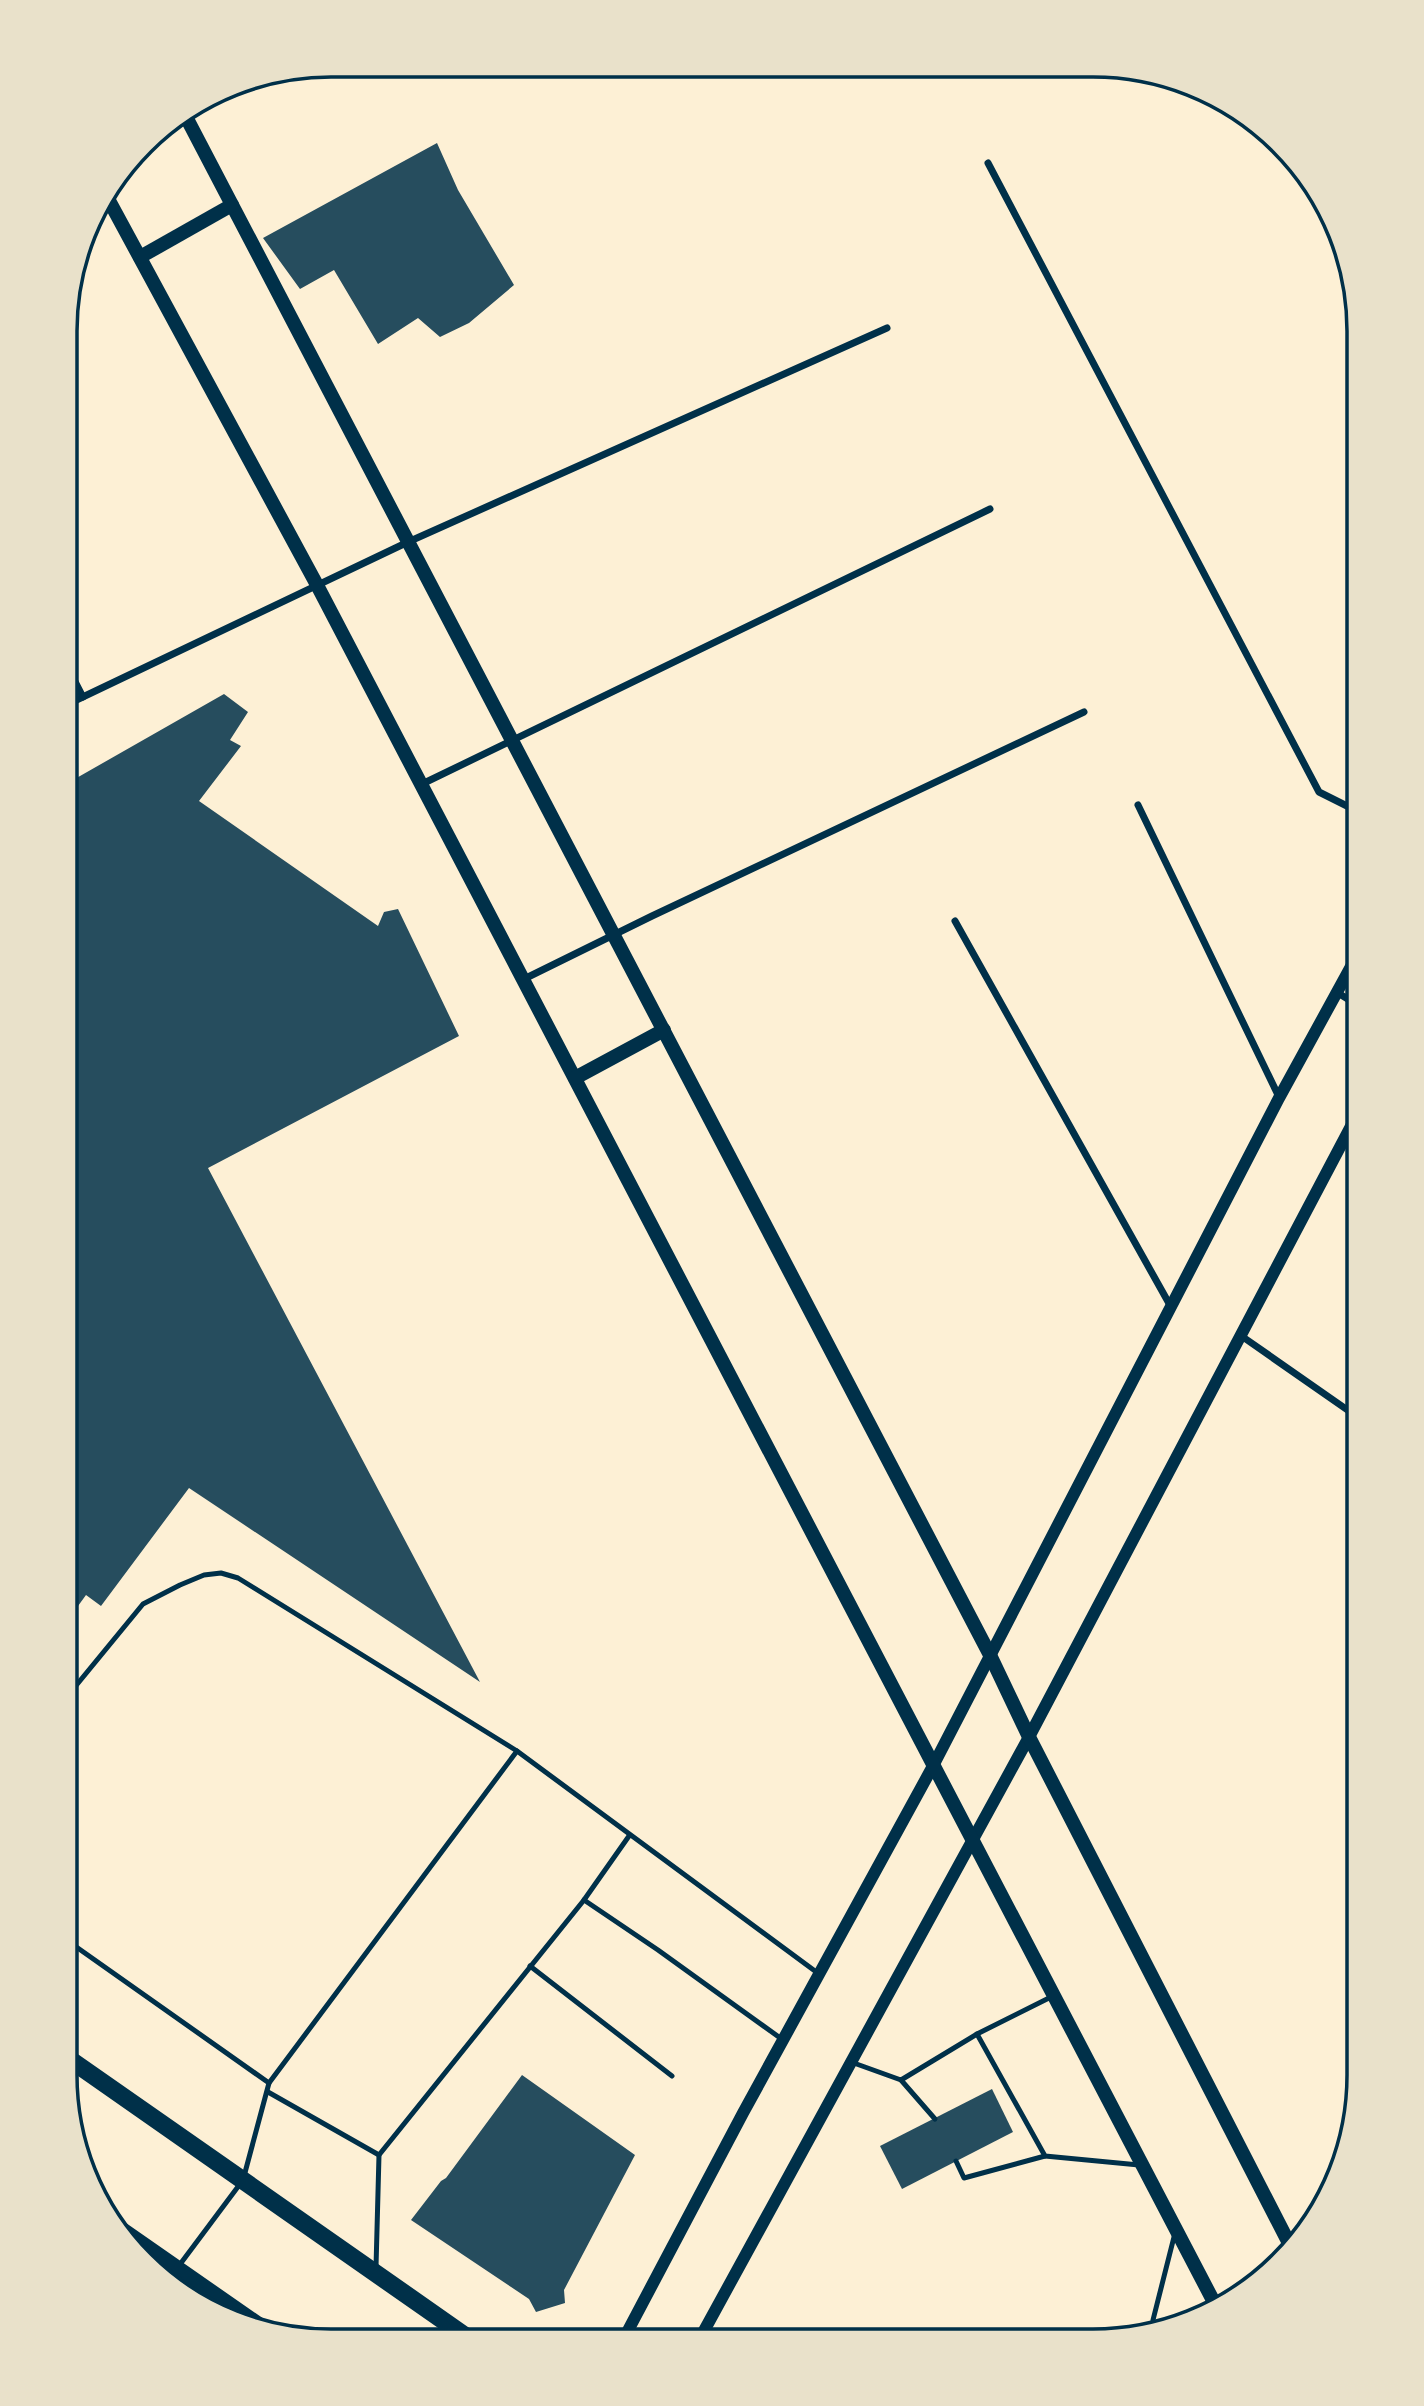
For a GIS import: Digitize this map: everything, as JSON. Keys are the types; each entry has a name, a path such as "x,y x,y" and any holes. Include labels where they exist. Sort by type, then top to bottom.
{"main road":[{"path":"188,121 990,1655 1029,1737 1287,2239"},
{"path":"111,204 317,585 1212,2299"},
{"path":"140,257 232,205"},
{"path":"575,1079 664,1030"},
{"path":"77,2064 455,2329"},
{"path":"143,2246 237,2311"}],"street":[{"path":"988,163 1319,792 1347,806"},
{"path":"77,700 408,542 887,328"},
{"path":"421,784 990,509"},
{"path":"77,686 83,697"},
{"path":"523,980 614,934 1084,712"},
{"path":"1138,805 1279,1098"},
{"path":"955,921 1171,1307"},
{"path":"629,2329 933,1766 1279,1098 1347,976"},
{"path":"1338,993 1347,999"},
{"path":"705,2329 1029,1737 1347,1133"},
{"path":"1240,1334 1347,1410"}],"lane":[{"path":"77,1684 143,1604 204,1575 221,1573 238,1578 517,1751 819,1974"},
{"path":"177,2269 243,2180 269,2083 517,1751"},
{"path":"376,2273 379,2155 584,1899 629,1836"},
{"path":"584,1899 783,2040"},
{"path":"77,1947 269,2083"},
{"path":"530,1966 672,2076"},
{"path":"901,2080 977,2034 1053,1996"},
{"path":"977,2034 1045,2156"},
{"path":"851,2062 901,2080 935,2119"},
{"path":"268,2092 379,2155"},
{"path":"956,2161 964,2178 1045,2156 1142,2165"},
{"path":"1153,2322 1176,2230"}],"building":[{"path":"437,143 458,190 514,285 469,323 440,337 418,318 378,344 334,270 300,289 263,238"},
{"path":"224,694 248,712 230,740 241,746 199,801 378,926 384,912 398,909 459,1036 208,1168 480,1682 189,1488 101,1606 86,1595 77,1607 77,778"},
{"path":"522,2075 635,2155 564,2290 565,2303 536,2312 529,2299 411,2220 446,2178"},
{"path":"992,2089 1013,2132 902,2189 880,2146"}]}
